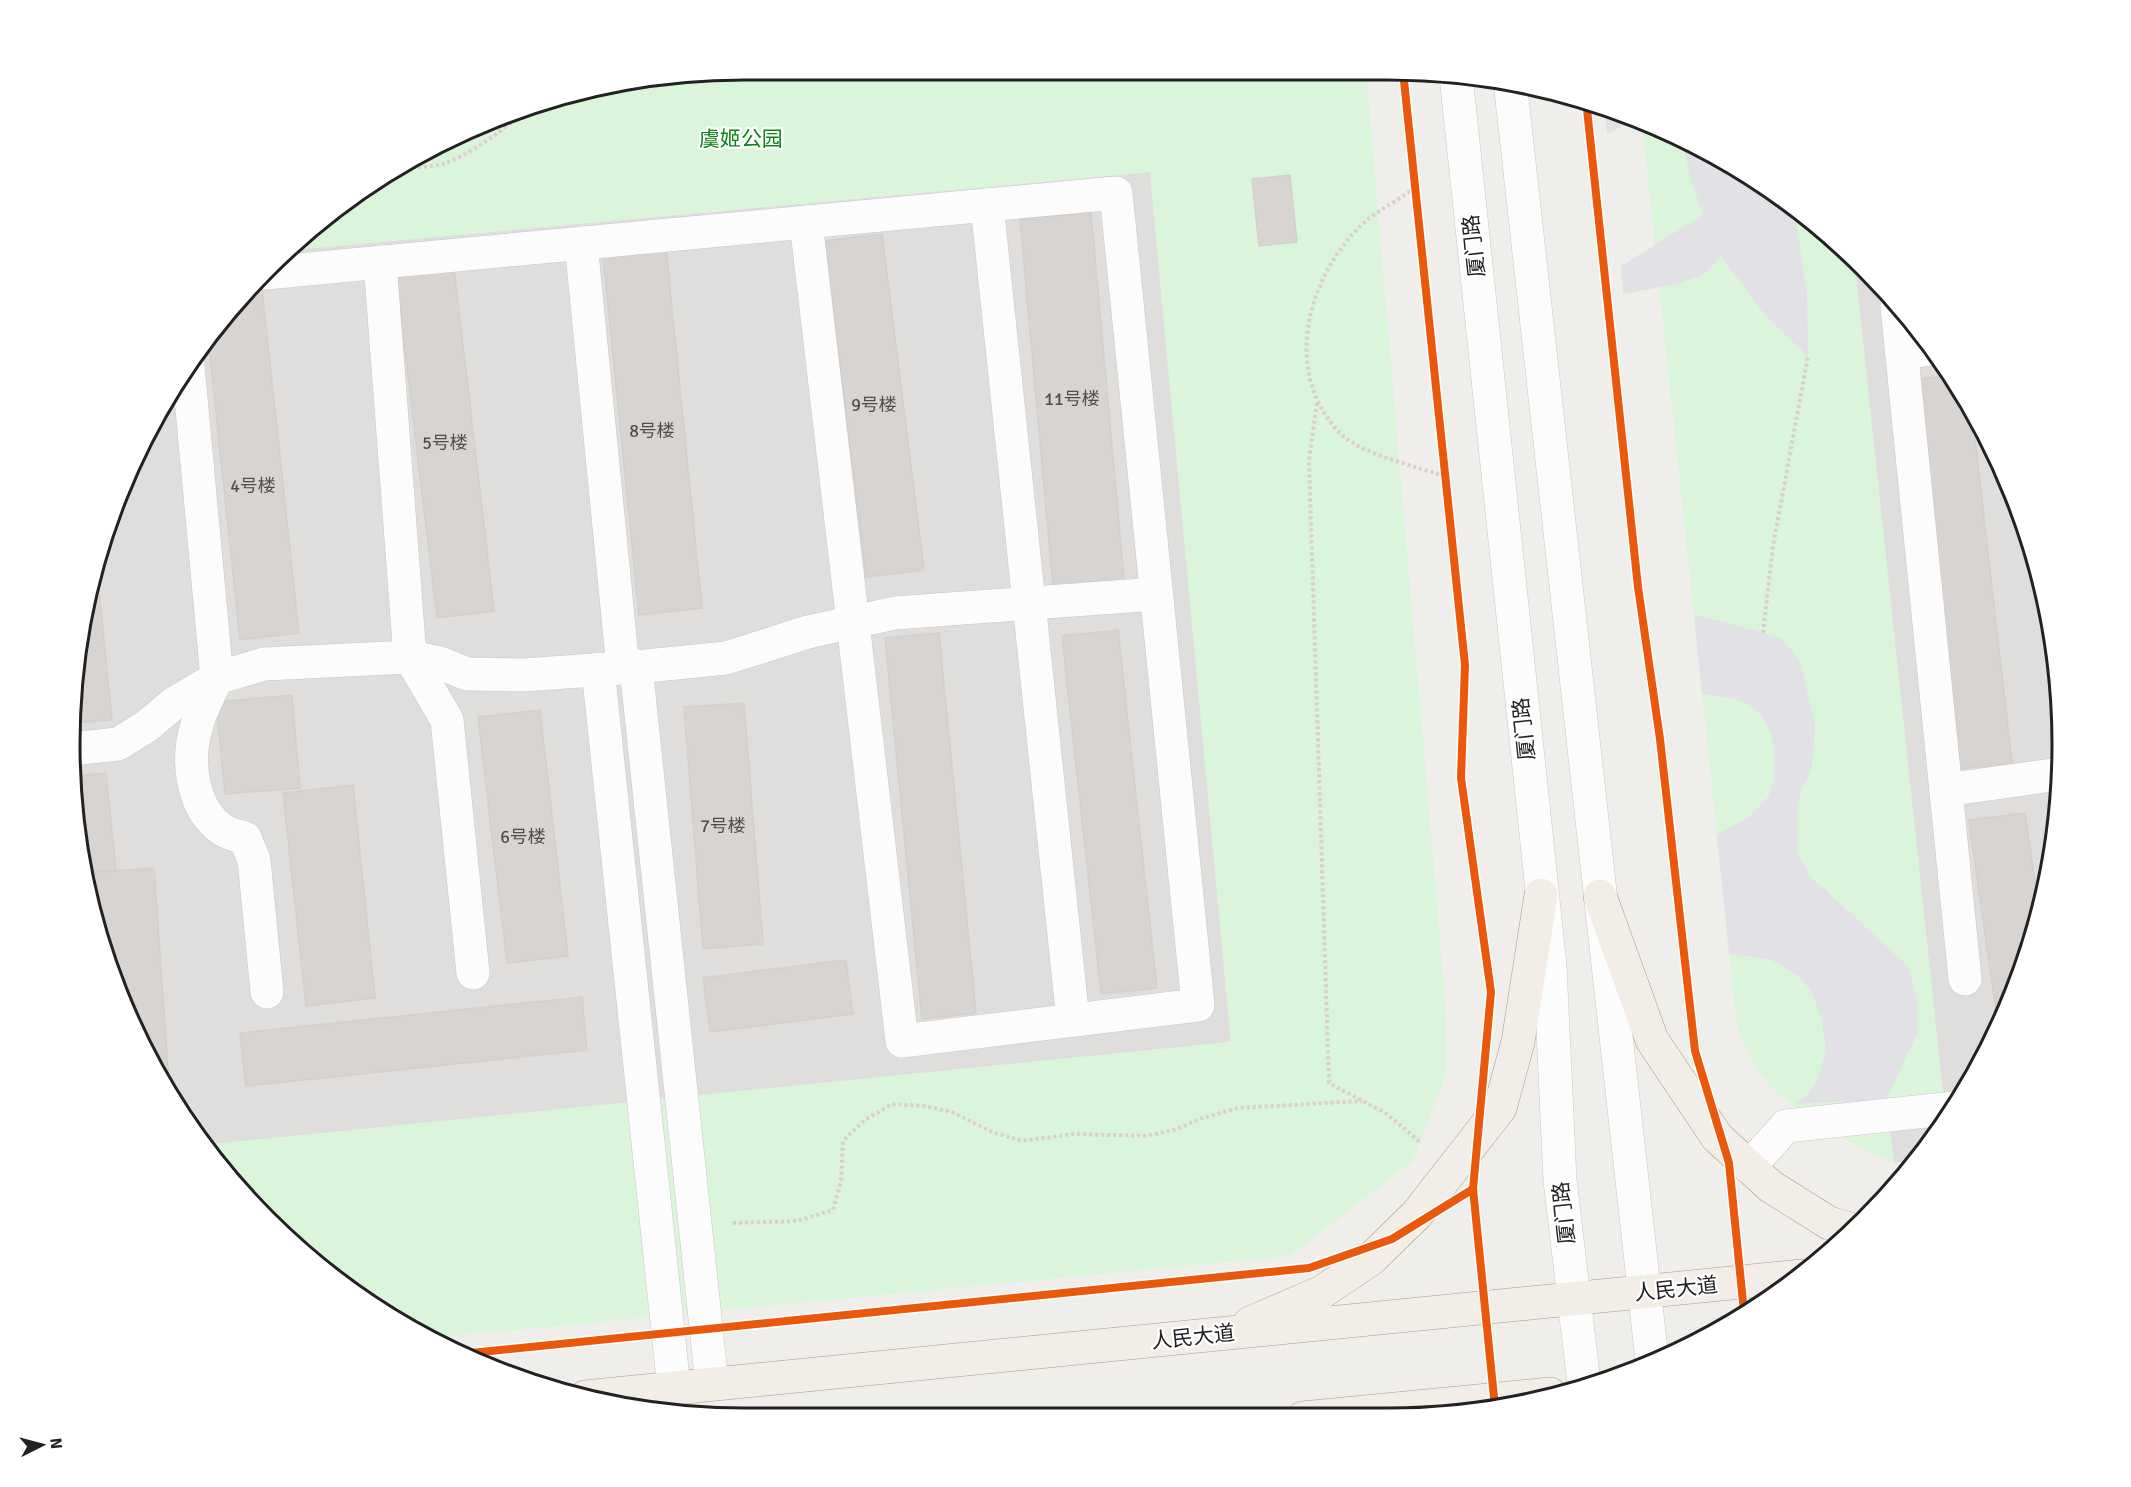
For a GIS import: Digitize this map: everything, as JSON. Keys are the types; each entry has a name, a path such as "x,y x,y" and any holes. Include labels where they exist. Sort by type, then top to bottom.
{"main road":[{"path":"1223,1334 1322,1292 1371,1259 1417,1214 1500,1108 1518,1042 1541,895"},
{"path":"1600,896 1652,1040 1717,1137 1770,1186 1829,1223 1842,1227"},
{"name":"人民大道","path":"611,1394 1781,1278"},
{"path":"1422,1406 1483,1400"}],"street":[{"name":"厦门路","path":"1457,83 1550,966 1560,1180 1583,1377"},
{"path":"1511,91 1651,1353"},
{"path":"276,272 581,243 1116,193 1198,1005 902,1041 806,222"},
{"path":"987,205 1073,1020"},
{"path":"581,243 619,668 674,1388"},
{"path":"380,262 410,657 447,720 473,973"},
{"path":"1909,333 1917,351 1946,789 1965,980"},
{"path":"189,378 217,678 196,726 192,769 197,797 209,819 224,831 245,838 254,860 267,992"},
{"path":"80,748 117,744 147,726 173,704 217,678 264,664 410,657 440,663 467,674 524,675 619,668 726,658 808,632 895,613 1156,594"},
{"path":"619,668 695,1224 712,1384"},
{"path":"1946,789 2051,775"},
{"path":"1749,1167 1786,1126 1942,1109"}],"path":[{"path":"411,168 442,164 460,157 507,123"},
{"path":"1414,176 1416,199"},
{"path":"1415,188 1366,221 1342,248 1323,277 1310,309 1306,362 1317,403 1309,460 1329,1083 1387,1114 1420,1142"},
{"path":"1763,633 1773,546 1808,356"},
{"path":"1317,403 1344,437 1375,452 1445,476"},
{"path":"1444,465 1446,488"},
{"path":"695,1224 797,1221 833,1210 841,1180 843,1141 865,1120 892,1104 924,1106 952,1112 992,1132 1022,1141 1074,1134 1146,1136 1174,1130 1200,1119 1238,1108 1363,1101"}],"shaded area":[{"path":"1605,117 1626,124 1607,134"},
{"path":"1684,150 1720,168 1796,220 1807,294 1808,356 1767,318 1721,256 1704,274 1676,284 1623,294 1621,266 1703,215 1690,178"},
{"path":"1150,172 1231,1042 214,1144 168,1076 148,1037 130,998 102,915 92,873 81,787 81,700 85,657 92,614 115,530 130,489 168,411 217,339 244,306 300,249"},
{"path":"1856,273 1887,306 1940,375 1983,450 2001,489 2029,572 2046,657 2052,744 2050,787 2039,873 2029,915 2001,998 1963,1076 1914,1148 1902,1162 1894,1163 1886,1100 1943,1094"},
{"path":"1694,614 1782,638 1800,661 1815,723 1811,771 1801,792 1797,812 1798,854 1810,876 1908,966 1918,1002 1917,1034 1886,1100 1793,1104 1805,1097 1816,1083 1826,1051 1822,1020 1811,991 1799,976 1770,959 1729,954 1717,835 1750,816 1769,796 1774,777 1774,752 1770,732 1761,714 1750,705 1738,700 1702,694"}],"green space":[{"name":"虞姬公园","path":"744,80 1367,80 1446,1011 1447,1072 1413,1161 1290,1256 445,1337 411,1319 375,1296 306,1243 274,1213 214,1144 1231,1042 1150,172 300,249 339,217 411,168 489,130 572,102 657,85"},
{"path":"1643,130 1720,168 1756,191 1825,244 1856,273 1943,1094 1886,1100 1894,1163 1834,1133 1805,1115 1778,1094 1759,1072 1737,1027"}],"building":[{"path":"1290,175 1297,242 1259,246 1252,179"},
{"path":"1091,212 1124,580 1053,587 1020,219"},
{"path":"882,234 924,570 866,577 825,241"},
{"path":"666,248 702,608 639,615 603,254"},
{"path":"454,268 494,611 437,618 396,275"},
{"path":"262,289 299,633 240,640 209,350"},
{"path":"1941,376 1974,434 2012,763 1959,769 1914,380"},
{"path":"99,586 112,720 80,722 85,657"},
{"path":"1118,630 1157,988 1101,994 1062,636"},
{"path":"939,633 976,1013 922,1019 885,638"},
{"path":"292,695 300,788 225,794 216,702"},
{"path":"744,703 763,944 703,949 684,707"},
{"path":"540,710 568,956 507,963 478,717"},
{"path":"106,773 116,870 92,872 85,830 81,776"},
{"path":"353,785 375,998 306,1006 283,793"},
{"path":"2025,813 2036,887 2016,957 1996,1010 1969,820"},
{"path":"154,868 169,1077 130,998 102,915 92,873"},
{"path":"846,960 853,1014 710,1032 703,978"},
{"path":"1996,993 2003,993 1997,1006"},
{"path":"582,997 587,1050 246,1086 240,1033"}],"cycle path":[{"path":"1404,80 1465,665 1461,778 1491,992 1473,1189 1494,1399"},
{"path":"1587,111 1638,587 1660,739 1695,1051 1729,1163 1743,1304"},
{"path":"479,1352 1309,1268 1392,1239 1473,1189"}]}
